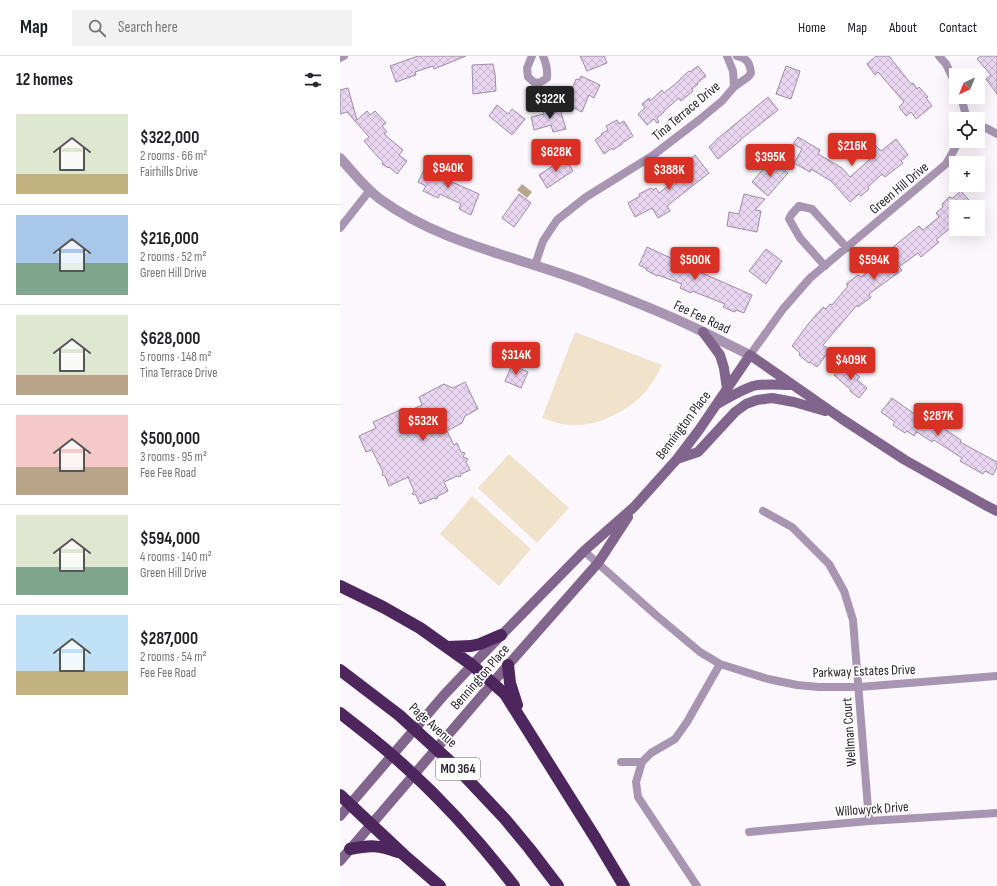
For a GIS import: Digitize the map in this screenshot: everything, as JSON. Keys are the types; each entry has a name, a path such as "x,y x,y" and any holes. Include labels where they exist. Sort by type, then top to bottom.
{"highway":[{"path":"340,586 383,607 420,628 472,665 505,694 624,886"},
{"path":"448,647 480,644 501,635"},
{"path":"508,665 510,683 522,720"},
{"name":"Page Avenue","path":"340,670 399,715 455,766 506,819 558,886"},
{"name":"MO 364","path":"340,713 392,755 426,786 478,841 514,886"},
{"path":"340,795 404,855 440,886"},
{"path":"350,849 365,846 377,846 404,855"}],"main road":[{"path":"703,332 720,355 724,368 727,389"},
{"name":"Fee Fee Road","path":"750,355 832,413 905,460 997,511"},
{"name":"Bennington Place","path":"340,816 444,695 472,665 584,551 634,507 677,459 699,430 750,355"},
{"path":"716,404 753,386 793,385"},
{"path":"677,459 698,452 735,412 746,404 757,400 772,398 794,402 832,413"},
{"name":"Bennington Place","path":"340,861 508,665 598,563 634,507"}],"street":[{"path":"340,58 344,56"},
{"path":"532,56 527,68 528,77 535,83 541,82 547,78 548,72 543,56"},
{"name":"Tina Terrace Drive","path":"727,56 733,71 734,87"},
{"name":"Tina Terrace Drive","path":"535,265 543,241 557,220 586,196 652,156 722,101 734,87 752,73 750,65 743,57 737,56"},
{"path":"939,56 949,70"},
{"path":"985,128 997,134"},
{"name":"Green Hill Drive","path":"750,355 788,304 810,278 946,164 955,148"},
{"name":"Fee Fee Road","path":"340,158 379,198 421,223 453,238 583,281 650,308 750,355"},
{"path":"340,228 370,190"},
{"path":"825,266 800,238 789,219 799,206 812,209 847,248"},
{"name":"Wellman Court","path":"763,511 792,527 820,554 829,564 844,591 853,620 869,821"},
{"name":"Parkway Estates Drive","path":"584,551 700,652 720,664 768,679 797,685 819,687 859,686 997,676"},
{"path":"698,886 638,797 636,782 642,762 651,753 675,739 687,722 720,664"},
{"path":"621,762 642,762"},
{"name":"Willowyck Drive","path":"749,832 869,821 997,813"}],"shaded area":[{"path":"575,332 662,365 649,388 623,411 597,422 569,425 542,418"},
{"path":"509,454 569,508 537,543 478,488"},
{"path":"472,496 531,549 499,586 440,534"}],"water":[{"path":"522,184 532,192 527,198 517,190"}],"building":[{"path":"418,56 466,56 434,69 433,66 415,72 416,75 396,82 390,66"},
{"path":"580,56 604,56 607,63 587,71"},
{"path":"876,56 889,56 911,84 913,83 917,89 919,87 928,97 926,98 932,106 916,119 911,112 906,116 899,107 904,102 878,72 875,75 867,64"},
{"path":"981,56 997,56 997,94 986,79 991,75 977,59"},
{"path":"493,64 496,91 473,94 472,65"},
{"path":"698,66 706,76 697,83 698,84 692,89 693,91 681,101 679,98 664,111 657,118 659,122 657,123 654,119 647,125 638,114 645,108 642,104 649,98 650,101 662,90 664,93 689,71 690,72"},
{"path":"786,66 800,71 791,99 776,94"},
{"path":"581,76 600,85 594,98 589,95 582,112 568,105 574,92 571,91 576,79 579,80"},
{"path":"348,88 357,120 367,111 370,115 375,111 386,123 382,126 387,132 384,134 403,150 399,155 407,161 397,174 389,167 388,168 382,164 383,162 364,141 369,137 347,112 340,114 340,90"},
{"path":"768,97 778,110 718,159 709,147"},
{"path":"497,105 508,114 512,109 525,119 512,135 489,116"},
{"path":"556,106 557,110 560,109 566,129 553,132 551,125 534,130 531,117 544,114 542,110"},
{"path":"617,120 619,124 624,121 633,136 613,150 612,148 604,154 595,140 608,130 606,126"},
{"path":"798,137 820,150 818,154 842,168 850,177 870,159 866,153 876,146 881,151 896,139 908,155 901,161 903,163 885,177 882,174 861,196 859,194 850,202 831,181 811,169 810,172 794,163 802,149 793,144"},
{"path":"695,155 709,173 667,206 670,211 658,218 652,208 635,217 628,203 640,196 639,194 651,188 653,190 656,188 659,193 685,173 683,171 689,167 686,162"},
{"path":"565,158 573,171 547,188 539,175"},
{"path":"772,159 788,173 768,196 752,182"},
{"path":"427,164 445,174 443,178 479,194 471,215 459,209 461,204 440,194 438,198 423,191 426,186 418,182"},
{"path":"962,192 969,200 949,200 949,229 936,240 939,242 921,257 918,253 899,267 902,270 869,294 871,297 858,307 857,305 823,345 830,350 817,367 799,355 800,353 792,346 823,307 826,309 830,304 832,305 848,286 846,284 858,275 861,277 878,264 875,260 878,258 876,256 885,250 887,252 919,226 923,230 939,217 936,213 943,207 942,204 949,197 953,198"},
{"path":"519,194 531,203 514,227 502,218"},
{"path":"744,194 765,199 755,210 761,211 757,232 727,226 729,212 739,214"},
{"path":"647,247 686,265 687,263 694,266 693,269 752,295 744,313 736,310 735,312 723,307 725,304 692,291 691,293 680,288 682,284 658,275 657,276 646,270 647,269 639,265"},
{"path":"766,249 782,261 766,284 749,271"},
{"path":"843,364 860,377 857,380 867,388 859,398 834,375"},
{"path":"512,365 528,372 521,388 505,381"},
{"path":"465,382 478,409 465,416 462,423 447,431 454,445 457,443 461,452 465,453 463,457 468,459 466,462 470,470 461,474 460,477 457,476 444,482 448,491 438,496 437,499 434,498 420,504 416,495 412,494 414,491 408,477 389,486 385,476 382,475 383,472 372,450 366,452 359,436 376,428 373,422 400,410 402,414 422,405 419,397 444,384 453,388"},
{"path":"892,398 940,432 943,428 961,440 960,442 997,462 997,467 993,475 985,471 983,474 960,461 962,458 934,440 932,442 917,432 914,436 907,431 905,433 893,425 895,422 881,412"}]}
